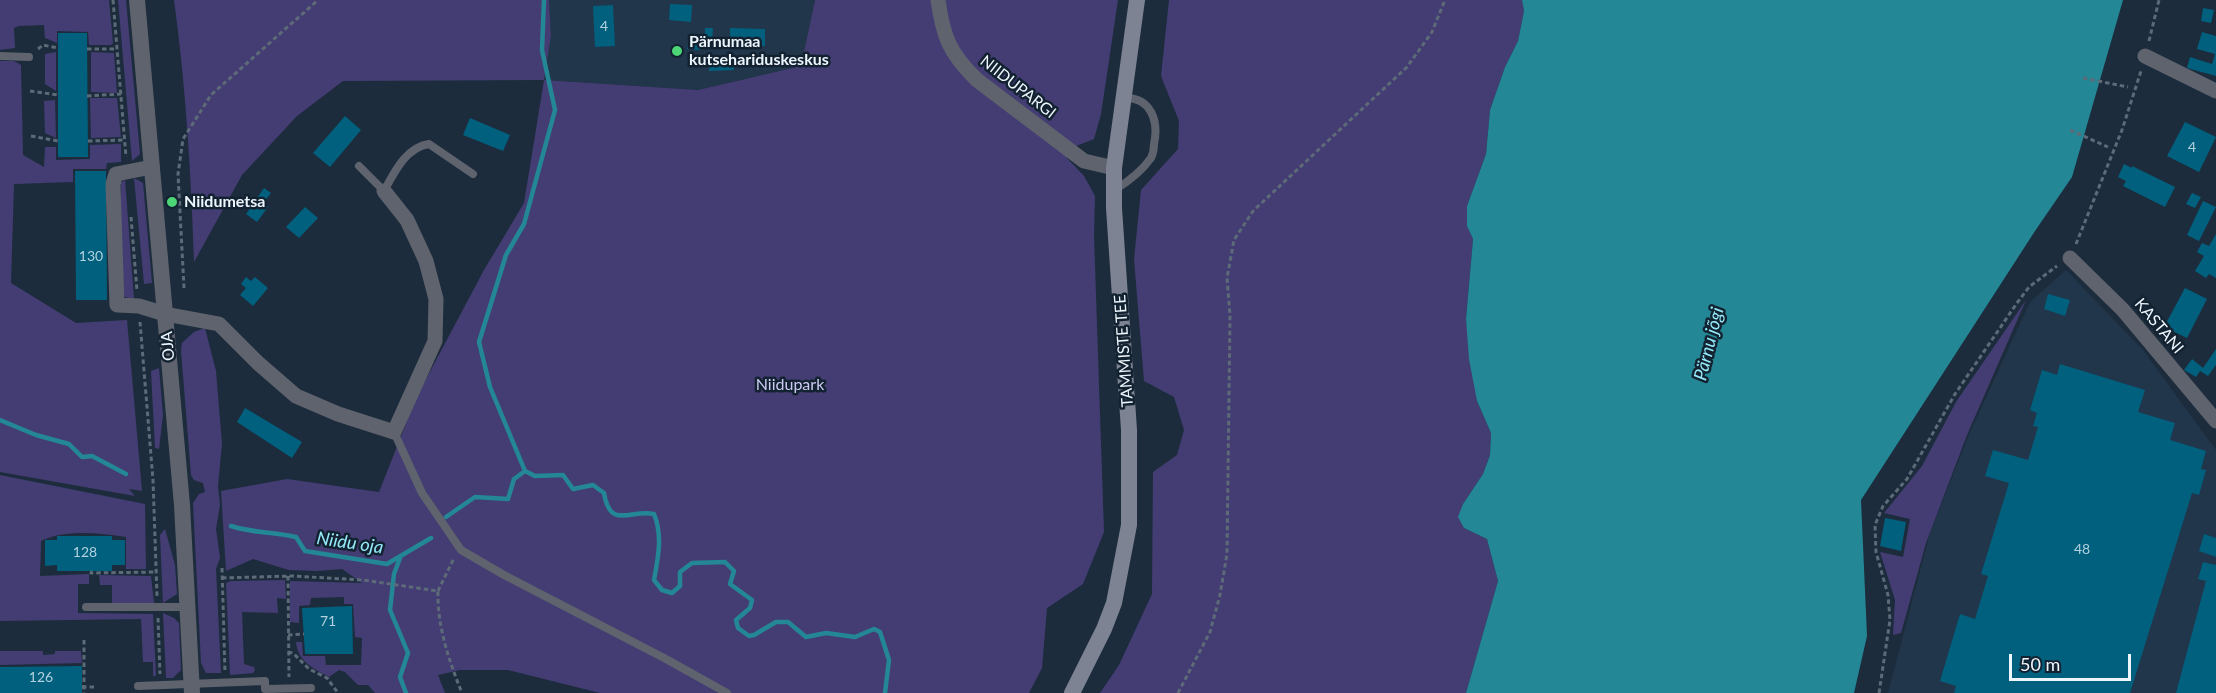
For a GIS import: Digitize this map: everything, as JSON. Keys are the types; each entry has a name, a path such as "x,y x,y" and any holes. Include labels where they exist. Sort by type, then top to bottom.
{"main road":[{"name":"TAMMISTE TEE","path":"1072,693 1104,629 1114,603 1129,525 1129,430 1114,168 1137,0"}],"street":[{"name":"OJA","path":"137,0 182,505 192,688"},
{"name":"NIIDUPARGI","path":"938,0 941,26 950,49 977,80 1084,161 1114,168"},
{"path":"2145,56 2216,91"},
{"path":"152,167 127,170 116,174 113,184 117,305 139,306 165,314 219,324 258,363 296,396 338,414 394,432 435,341 436,299 426,261 407,220 384,191"},
{"name":"KASTANI","path":"2070,258 2123,310 2216,421"}],"lane":[{"path":"0,56 29,57"},
{"path":"1114,190 1133,178 1152,156 1157,129 1149,107 1136,97 1124,98"},
{"path":"359,166 384,191 408,155 423,145 432,146 473,174"},
{"path":"394,432 422,493 461,550 727,693"},
{"path":"86,607 189,607"},
{"path":"138,686 160,685 192,688 225,682 265,681 265,689 311,688"}],"path":[{"path":"113,0 127,170"},
{"path":"184,288 178,174 183,139 211,95 318,0"},
{"path":"1178,693 1210,632 1220,595 1227,554 1230,315 1227,278 1234,240 1253,211 1407,67 1432,32 1445,0"},
{"path":"1879,693 1890,620 1888,595 1875,538 1875,525 1883,506 1907,479 1955,393 2017,303 2029,287 2070,258 2122,130 2145,56 2159,0"},
{"path":"29,57 43,45 58,48"},
{"path":"87,49 117,49"},
{"path":"2083,78 2128,87"},
{"path":"30,91 58,95"},
{"path":"87,96 121,94"},
{"path":"2070,130 2108,147"},
{"path":"31,136 58,141"},
{"path":"88,141 125,140"},
{"path":"131,214 153,480 160,685"},
{"path":"461,550 453,559 438,591 437,609 443,638 462,693"},
{"path":"222,568 225,682"},
{"path":"92,571 92,573 156,572"},
{"path":"222,578 288,576 363,580 438,591"},
{"path":"288,576 289,688"},
{"path":"288,635 304,634"},
{"path":"84,640 84,693"},
{"path":"288,652 293,653 309,669 327,678 338,693"},
{"path":"83,687 94,687"}],"shaded area":[{"name":"Pärnumaa kutsehariduskeskus","path":"549,0 815,0 801,66 698,90 544,80 551,36"},
{"path":"2066,270 2143,350 2216,450 2216,693 1888,693 1930,533 1970,432 2030,302"}],"green space":[{"path":"0,0 109,0 113,43 111,45 89,45 88,32 57,31 57,43 45,38 44,25 19,26 14,28 15,48 0,50"},
{"path":"118,0 126,0 140,154 132,161"},
{"path":"174,0 549,0 551,36 544,80 343,81 297,116 242,175 194,262 182,65"},
{"name":"Niidupark","path":"815,0 1118,0 1101,114 1094,139 1076,146 1067,158 1084,176 1095,196 1094,236 1104,532 1083,584 1047,608 1042,668 1029,693 600,693 508,670 460,670 438,675 445,693 375,693 368,685 358,685 345,672 339,670 329,677 317,671 307,664 297,649 296,642 302,642 303,656 325,656 326,665 361,665 362,638 355,637 353,604 344,604 344,597 311,598 310,605 299,606 299,623 290,622 290,581 362,583 342,569 289,570 253,559 226,571 221,491 287,479 379,492 417,396 484,270 524,203 544,80 698,90 801,66"},
{"path":"1169,0 1522,0 1524,11 1518,41 1505,67 1490,110 1486,154 1467,206 1467,225 1473,239 1466,319 1477,401 1491,433 1490,455 1483,474 1463,504 1464,528 1487,539 1498,581 1466,693 1100,693 1119,665 1152,594 1153,472 1177,455 1184,430 1174,397 1144,381 1134,259 1141,190 1178,149 1179,121 1161,76"},
{"path":"56,52 56,91 45,84 45,54"},
{"path":"91,52 114,53 117,93 91,92"},
{"path":"0,61 14,61 21,65 23,155 44,167 45,147 56,147 56,160 90,159 90,145 121,144 121,162 107,163 106,169 73,169 73,182 14,184 11,283 76,323 127,320 142,491 129,489 135,496 0,472"},
{"path":"90,98 117,98 121,137 91,138"},
{"path":"55,100 56,138 45,133 44,101"},
{"path":"134,178 143,183 152,283 144,284"},
{"path":"125,179 134,299 125,297 121,290 121,183"},
{"path":"2026,300 1967,435 1926,543 1901,633 1893,635 1895,600 1880,552 1903,557 1910,519 1884,513 1922,466 1956,402"},
{"path":"205,328 216,371 222,444 218,486 220,505 216,529 220,558 216,569 221,673 206,673 201,663 193,503 199,494 205,492 203,483 194,480 191,475 181,351 182,343 194,332"},
{"path":"159,368 163,415 159,449 155,448 151,371"},
{"path":"0,475 145,504 146,569 126,569 126,537 71,533 41,541 40,576 89,574 89,584 78,584 78,613 153,614 156,676 153,676 153,662 143,662 141,619 0,621"},
{"path":"165,529 175,565 177,594 163,603 160,535"},
{"path":"99,575 151,576 154,603 112,604 112,585 100,585"},
{"path":"285,580 286,599 277,598 278,613 242,612 244,664 254,667 255,670 253,673 230,675 226,583"},
{"path":"163,613 179,623 181,670 173,678 166,678"},
{"path":"0,651 43,651 43,655 55,654 55,651 81,651 82,663 0,665"}],"water":[{"name":"Pärnu jõgi","path":"1522,0 2123,0 2072,177 1861,500 1867,636 1854,693 1466,693 1498,581 1487,539 1464,528 1458,517 1463,504 1483,474 1490,455 1491,433 1477,401 1469,359 1466,319 1473,239 1467,226 1467,206 1486,154 1490,110 1505,67 1518,41 1524,11"}],"building":[{"path":"670,4 692,5 691,22 669,20"},
{"path":"613,5 615,46 595,47 593,6"},
{"path":"2203,8 2214,10 2211,23 2201,21"},
{"path":"705,28 713,28 712,43 704,43"},
{"path":"730,28 765,29 765,46 730,45"},
{"path":"2202,32 2216,36 2216,76 2187,68 2190,57 2212,64 2215,54 2197,49"},
{"path":"58,33 87,33 88,157 58,157"},
{"path":"688,42 701,43 700,50 687,49"},
{"path":"734,59 734,70 709,71 709,60"},
{"path":"345,116 361,130 330,167 313,153"},
{"path":"470,118 510,135 503,151 463,135"},
{"path":"2185,122 2216,137 2199,172 2167,156"},
{"path":"2124,164 2175,187 2165,207 2123,186 2126,181 2118,177"},
{"path":"75,171 106,171 107,300 76,300"},
{"path":"264,188 271,193 263,203 268,207 257,222 246,214"},
{"path":"2192,193 2201,197 2195,208 2186,204"},
{"path":"2203,201 2216,207 2199,241 2187,235"},
{"path":"305,207 318,218 299,238 286,227"},
{"path":"2216,234 2216,278 2209,274 2206,278 2195,271 2204,256 2197,252 2202,243 2209,246"},
{"path":"246,277 251,281 255,277 268,288 253,306 240,295 246,288 241,284"},
{"path":"2185,288 2207,299 2187,338 2164,327"},
{"path":"2048,294 2070,300 2065,316 2044,309"},
{"path":"2216,349 2216,365 2208,376 2200,371 2196,377 2184,370 2192,359 2203,368"},
{"path":"2060,364 2145,390 2138,412 2175,423 2170,440 2206,451 2201,469 2206,470 2199,495 2192,493 2130,693 1954,693 1956,686 1940,681 1960,614 1975,619 1988,576 1981,574 2009,483 1985,476 1993,450 2028,460 2038,427 2033,426 2037,413 2030,410 2042,370 2057,375"},
{"path":"245,408 302,442 292,458 237,422"},
{"path":"1885,518 1906,522 1901,551 1880,546"},
{"path":"2204,534 2216,538 2216,557 2199,551"},
{"path":"57,536 112,536 112,540 125,540 125,565 112,565 112,571 57,571 57,565 45,566 45,540 57,540"},
{"path":"2203,562 2216,565 2216,693 2176,693 2206,581 2198,579"},
{"path":"352,606 353,654 305,654 302,608"},
{"path":"82,666 82,693 0,693 0,667"}],"waterway":[{"path":"525,471 490,387 479,342 506,255 524,224 555,110 542,50 544,0"},
{"name":"Niidu oja","path":"0,420 36,435 69,444 82,457 92,456 126,474"},
{"name":"Niidu oja","path":"446,517 475,497 508,499 514,479 525,471 535,476 563,475 573,489 593,485 604,493 607,504 616,515 654,514 659,539 654,580 662,590 672,593 680,586 680,572 692,563 725,562 734,571 730,584 752,600 750,608 736,620 738,628 749,636 776,622 788,622 806,637 826,633 855,637 874,629 880,632 889,660 885,693"},
{"name":"Niidu oja","path":"231,526 296,537 305,551 387,564 431,538"},
{"path":"400,558 394,574 390,610 408,653 400,677 406,693"}],"place":[{"name":"Pärnumaa kutsehariduskeskus","path":"677,51"},
{"name":"Niidumetsa","path":"172,202"}]}
